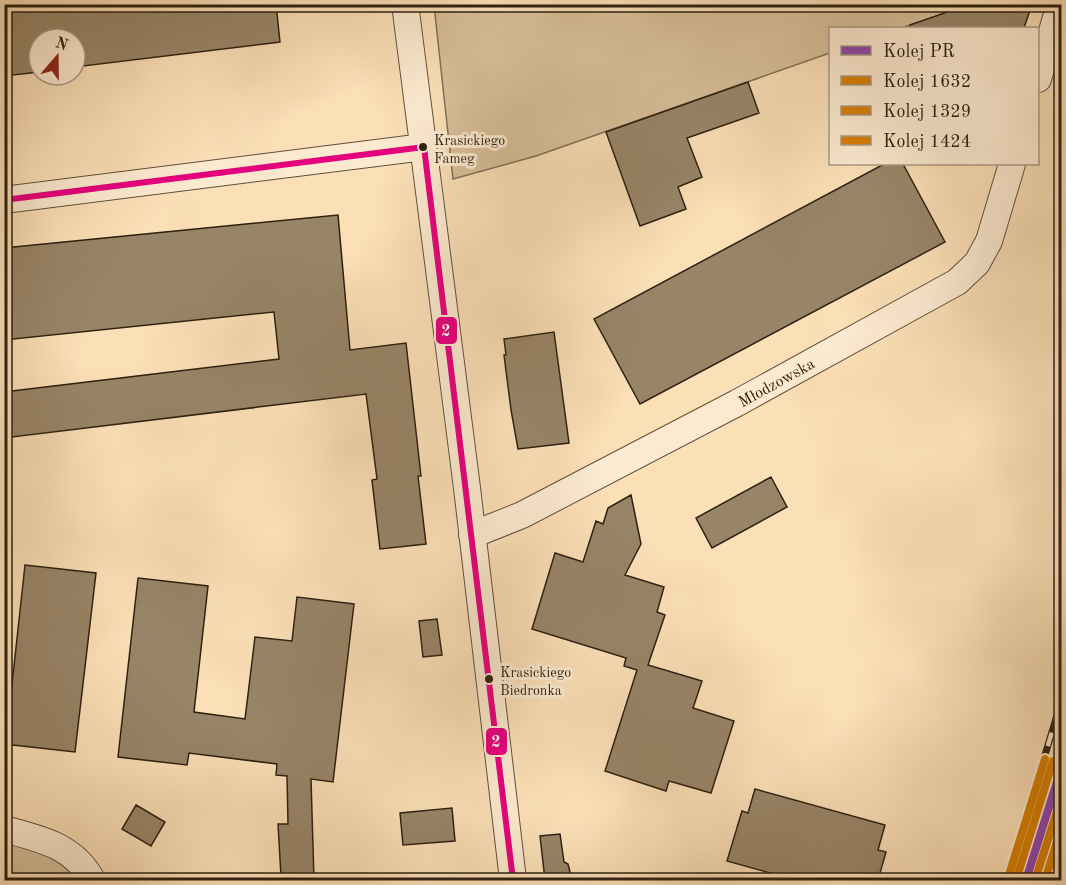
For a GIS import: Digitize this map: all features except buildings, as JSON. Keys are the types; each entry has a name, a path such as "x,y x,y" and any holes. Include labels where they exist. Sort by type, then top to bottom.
{"street":[{"path":"405,4 513,880"},
{"path":"1039,76 1060,4"},
{"path":"4,200 424,147"},
{"name":"Młodzowska","path":"472,535 522,514 737,403 957,282 976,263 989,241 1012,165"},
{"path":"4,829 50,842 68,851 92,880"}],"shaded area":[{"path":"434,5 970,5 904,27 829,27 829,53 536,156 453,179"},
{"path":"4,836 48,848 81,880 5,880"}],"railway":[{"path":"1007,880 1062,699"}],"rail line":[{"name":"1329","path":"1017,877 1053,761"},
{"name":"PR","path":"1026,880 1062,766"},
{"name":"1632","path":"1035,880 1062,796"},
{"name":"1424","path":"1045,880 1062,826"}],"transit line":[{"name":"2","path":"424,147 513,880"},
{"name":"2","path":"4,200 424,147"},
{"path":"1009,875 1045,759"}],"place":[{"name":"Krasickiego Fameg","path":"423,147"},
{"name":"Krasickiego Biedronka","path":"489,679"}]}
